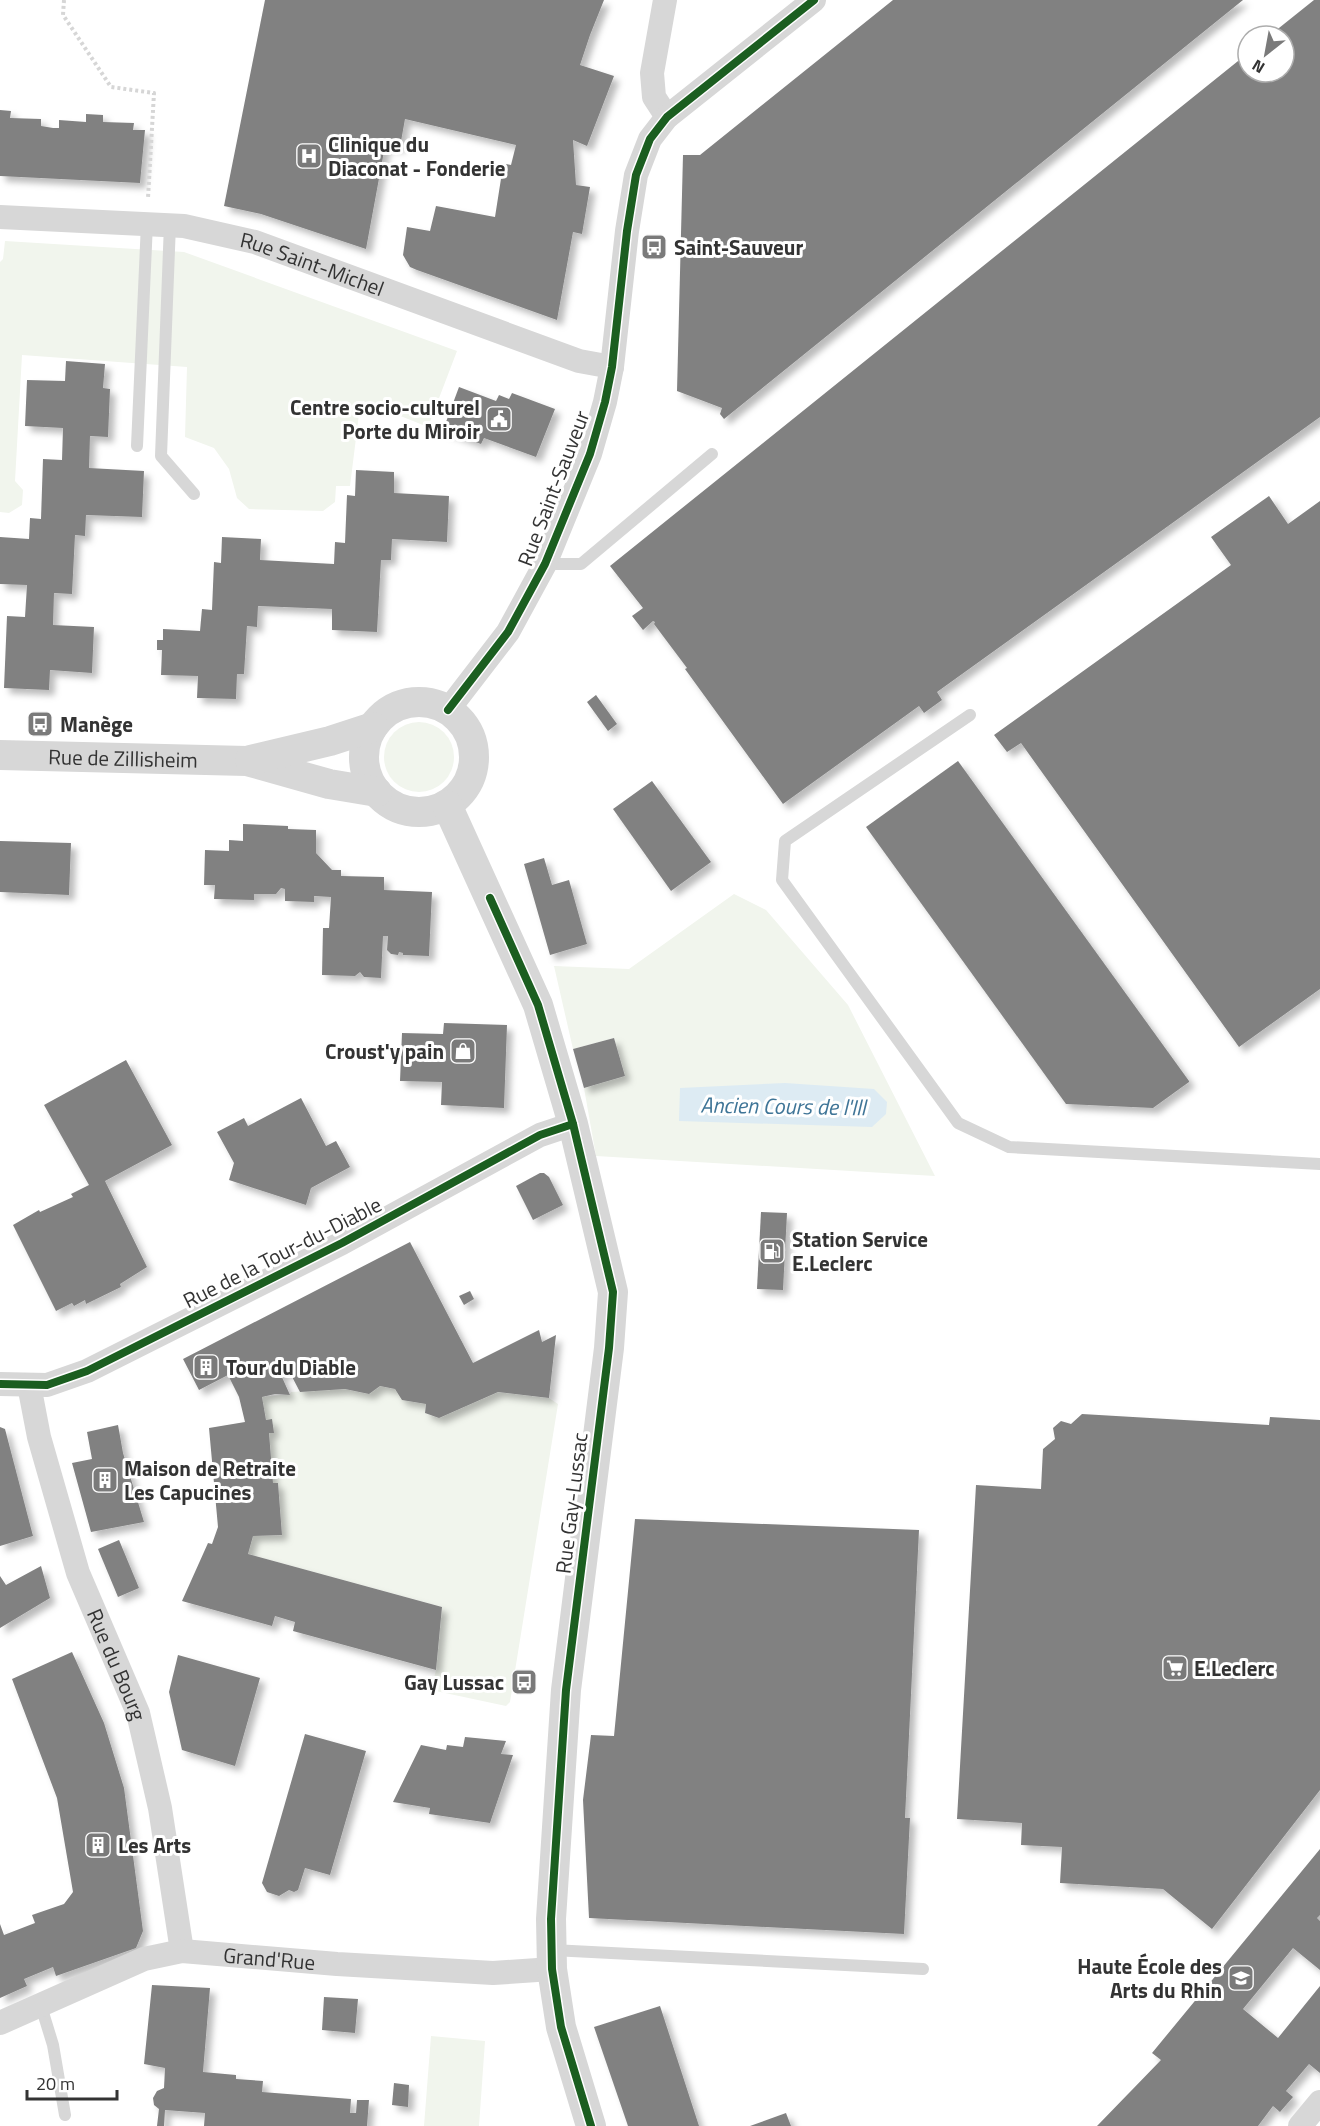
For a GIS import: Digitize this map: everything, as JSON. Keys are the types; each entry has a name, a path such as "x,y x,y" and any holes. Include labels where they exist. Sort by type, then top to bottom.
{"street":[{"path":"665,0 652,73 654,97 667,117"},
{"name":"Rue Saint-Sauveur","path":"448,710 508,632 545,564 591,454 612,367 627,231 636,175 651,139 667,117 814,0"},
{"name":"Rue Saint-Michel","path":"0,217 158,224 255,242 579,361 612,367"},
{"path":"428,703 448,710 462,722 472,739 475,758 471,777 462,794 447,805 428,812 409,812 391,805 376,792 368,777 364,760 366,743 373,727 387,712 407,704 428,703"},
{"name":"Rue de Zillisheim","path":"247,761 330,741 373,727"},
{"name":"Rue de Zillisheim","path":"0,754 247,761 329,784 376,792"},
{"name":"Rue Gay-Lussac","path":"447,805 538,1005 573,1124 613,1292 609,1348 564,1710 551,1919 552,1960 561,2026 591,2126"},
{"name":"Rue de la Tour-du-Diable","path":"0,1384 47,1385 87,1371 342,1244 540,1135 573,1124"},
{"name":"Rue du Bourg","path":"29,1385 39,1437 78,1573 138,1713 160,1808 182,1951"},
{"name":"Grand'Rue","path":"0,2023 144,1959 182,1951 337,1964 493,1972 552,1960"},
{"path":"1300,2126 1320,2102"}],"lane":[{"path":"137,446 158,224"},
{"path":"158,224 161,456 194,494"},
{"path":"545,564 581,564 712,454"},
{"path":"970,715 785,842 782,880 958,1123 1010,1147 1320,1164"},
{"path":"552,1960 923,1969"},
{"path":"41,2006 53,2045 65,2115"}],"path":[{"path":"64,0 63,15 111,87 154,93 158,224"}],"shaded area":[{"path":"5,241 184,252 457,351 428,427 363,401 359,414 350,486 336,486 335,502 323,511 249,509 237,498 229,469 214,448 185,437 187,367 22,355 15,481 23,490 22,505 9,513 0,512 0,262 3,259"},
{"path":"426,722 439,728 448,737 452,743 454,757 452,771 444,782 433,790 412,792 394,782 386,771 384,750 394,732 405,724"},
{"path":"734,894 766,910 848,1005 935,1176 596,1156 584,1088 625,1076 614,1038 573,1049 554,966 629,969"},
{"path":"380,1386 395,1389 403,1400 426,1404 425,1413 439,1418 498,1392 549,1398 558,1404 510,1702 506,1706 431,1690 436,1670 442,1607 248,1554 253,1536 282,1535 278,1483 273,1483 269,1433 273,1432 272,1420 266,1420 262,1397 290,1394 291,1392 345,1389 369,1394"},
{"path":"431,2036 485,2041 479,2126 424,2126"}],"water":[{"name":"Ancien Cours de l'Ill","path":"785,1083 874,1089 887,1102 886,1114 872,1127 679,1121 680,1088"}],"building":[{"name":"Clinique du Diaconat - Fonderie","path":"265,0 604,0 580,65 614,76 587,146 573,140 576,185 590,187 582,234 573,232 557,320 417,270 410,267 403,255 407,227 430,231 436,206 495,217 503,166 511,165 516,145 405,119 400,147 385,146 366,249 261,214 224,206"},
{"path":"893,0 1243,0 724,419 720,414 722,408 677,391 683,155 700,155"},
{"path":"1314,0 1320,0 1320,417 937,692 942,700 924,713 919,706 783,804 685,669 687,668 654,624 655,622 653,621 643,630 632,616 643,608 610,566 1236,63 1236,84 1296,84 1296,24 1284,24"},
{"path":"0,110 11,111 10,118 41,119 41,126 53,128 59,128 59,120 86,122 86,114 103,115 103,122 134,123 133,130 145,130 140,183 0,176"},
{"path":"66,361 105,364 103,388 110,389 108,437 90,436 89,468 144,471 142,517 86,515 85,536 75,535 72,594 54,593 53,625 94,627 92,673 50,670 49,690 4,688 7,616 25,617 27,585 0,584 0,537 29,539 30,518 41,519 43,459 62,460 63,428 25,426 27,380 65,381"},
{"name":"Centre socio-culturel Porte du Miroir","path":"459,387 496,401 499,395 509,399 512,393 555,409 536,457 484,438 481,444 443,430"},
{"path":"356,470 394,472 394,493 449,496 447,542 392,539 391,560 381,560 377,632 332,630 332,609 258,606 257,627 247,626 244,674 237,674 236,699 197,698 198,676 161,675 162,650 157,650 157,640 163,640 163,629 200,631 202,609 212,610 214,562 221,563 222,537 261,539 260,560 334,564 335,542 345,543 347,495 355,496"},
{"path":"1269,496 1288,524 1320,501 1320,989 1239,1047 1021,743 1007,752 994,735 1231,565 1211,537"},
{"path":"596,695 617,724 608,731 587,702"},
{"path":"958,761 1189,1081 1153,1108 1066,1104 866,827"},
{"path":"652,781 711,862 671,891 613,809"},
{"path":"243,824 316,830 316,853 332,870 341,870 341,876 384,877 384,890 432,892 429,956 403,955 399,952 398,955 391,954 387,950 388,936 383,936 381,978 364,977 360,972 355,976 322,975 323,928 329,928 331,897 314,896 314,902 285,901 285,889 281,888 276,894 254,894 254,900 214,899 215,885 204,885 205,850 229,851 229,840 243,841"},
{"path":"0,841 71,843 69,895 0,892"},
{"path":"544,858 552,885 569,880 587,944 550,955 524,864"},
{"path":"444,1023 507,1025 504,1108 441,1105 442,1082 400,1081 402,1033 443,1034"},
{"path":"614,1038 625,1076 584,1088 573,1049"},
{"path":"126,1060 172,1145 105,1181 147,1267 120,1284 121,1287 86,1304 85,1300 74,1306 72,1303 56,1311 13,1225 39,1210 40,1212 73,1197 71,1194 89,1185 44,1105"},
{"path":"301,1098 326,1146 336,1141 350,1167 311,1188 306,1205 229,1180 234,1163 217,1132 244,1118 248,1126"},
{"path":"540,1173 549,1177 563,1205 533,1220 516,1186"},
{"name":"Station Service E.Leclerc","path":"761,1212 787,1213 783,1290 757,1289"},
{"path":"410,1242 473,1363 539,1330 542,1342 556,1335 549,1398 498,1392 439,1418 425,1413 426,1404 402,1400 395,1389 380,1386 369,1394 345,1389 300,1392 289,1371 281,1375 290,1395 275,1394 262,1397 266,1420 272,1419 274,1433 269,1433 273,1483 278,1483 282,1535 253,1536 248,1554 442,1607 436,1670 293,1631 295,1622 275,1616 272,1626 182,1601 208,1543 212,1544 218,1527 209,1428 245,1422 239,1397 228,1375 199,1390 183,1359"},
{"path":"470,1291 474,1299 464,1305 459,1296"},
{"name":"E.Leclerc","path":"1082,1414 1269,1425 1270,1417 1320,1420 1320,1790 1212,1929 1163,1889 1060,1883 1062,1847 1021,1845 1022,1823 957,1819 976,1485 1041,1489 1043,1449 1055,1439 1053,1428 1061,1421 1071,1424"},
{"name":"Maison de Retraite Les Capucines","path":"118,1425 123,1453 144,1522 91,1532 72,1463 92,1459 87,1432"},
{"path":"0,1427 5,1429 33,1536 0,1546"},
{"path":"635,1519 919,1530 905,1818 910,1818 904,1934 589,1918 583,1800 591,1735 614,1736"},
{"path":"119,1540 139,1588 118,1597 98,1549"},
{"path":"41,1566 50,1598 0,1628 0,1576 6,1585"},
{"name":"Les Arts","path":"72,1652 104,1723 124,1788 143,1931 136,1948 56,1976 53,1967 24,1979 27,1986 0,1998 0,1924 4,1935 35,1923 32,1915 64,1904 73,1892 57,1798 12,1679"},
{"path":"178,1655 260,1678 235,1766 182,1750 169,1692"},
{"path":"305,1734 366,1751 330,1875 305,1868 298,1890 294,1892 289,1890 279,1896 267,1892 262,1883"},
{"path":"465,1737 506,1741 501,1754 513,1755 490,1823 429,1814 430,1808 393,1802 421,1745 446,1750 447,1745 463,1747"},
{"name":"Haute École des Arts du Rhin","path":"1320,1849 1320,1915 1317,1918 1320,1921 1320,1970 1293,1948 1243,2009 1278,2038 1320,1986 1320,2073 1309,2064 1286,2091 1293,2097 1280,2112 1273,2106 1258,2126 1097,2126 1161,2060 1152,2053"},
{"path":"152,1985 210,1988 203,2072 236,2075 236,2079 263,2081 262,2092 351,2099 350,2113 356,2113 357,2100 369,2100 367,2126 204,2126 205,2113 165,2110 164,2126 157,2126 159,2109 154,2105 153,2098 157,2091 164,2088 165,2068 144,2064"},
{"path":"324,1997 358,1999 355,2033 322,2030"},
{"path":"660,2006 699,2126 628,2126 594,2027"},
{"path":"394,2083 409,2085 408,2107 392,2105"},
{"path":"786,2113 791,2126 750,2126"}],"cycle path":[{"path":"448,710 508,632 545,564 590,454 612,367 627,231 636,175 650,139 667,117 814,0"},
{"path":"490,898 538,1005 573,1124 613,1292 609,1348 566,1690 551,1919 552,1969 561,2027 591,2126"},
{"path":"0,1384 47,1385 87,1371 342,1243 540,1135 573,1124"}],"place":[{"name":"Clinique du Diaconat - Fonderie","path":"309,156"},
{"name":"Saint-Sauveur","path":"654,247"},
{"name":"Centre socio-culturel Porte du Miroir","path":"499,419"},
{"name":"Manège","path":"40,724"},
{"name":"Croust'y pain","path":"463,1051"},
{"name":"Station Service E.Leclerc","path":"772,1251"},
{"name":"Tour du Diable","path":"206,1367"},
{"name":"Maison de Retraite Les Capucines","path":"105,1480"},
{"name":"E.Leclerc","path":"1175,1668"},
{"name":"Gay Lussac","path":"524,1682"},
{"name":"Les Arts","path":"98,1845"},
{"name":"Haute École des Arts du Rhin","path":"1241,1978"}]}
